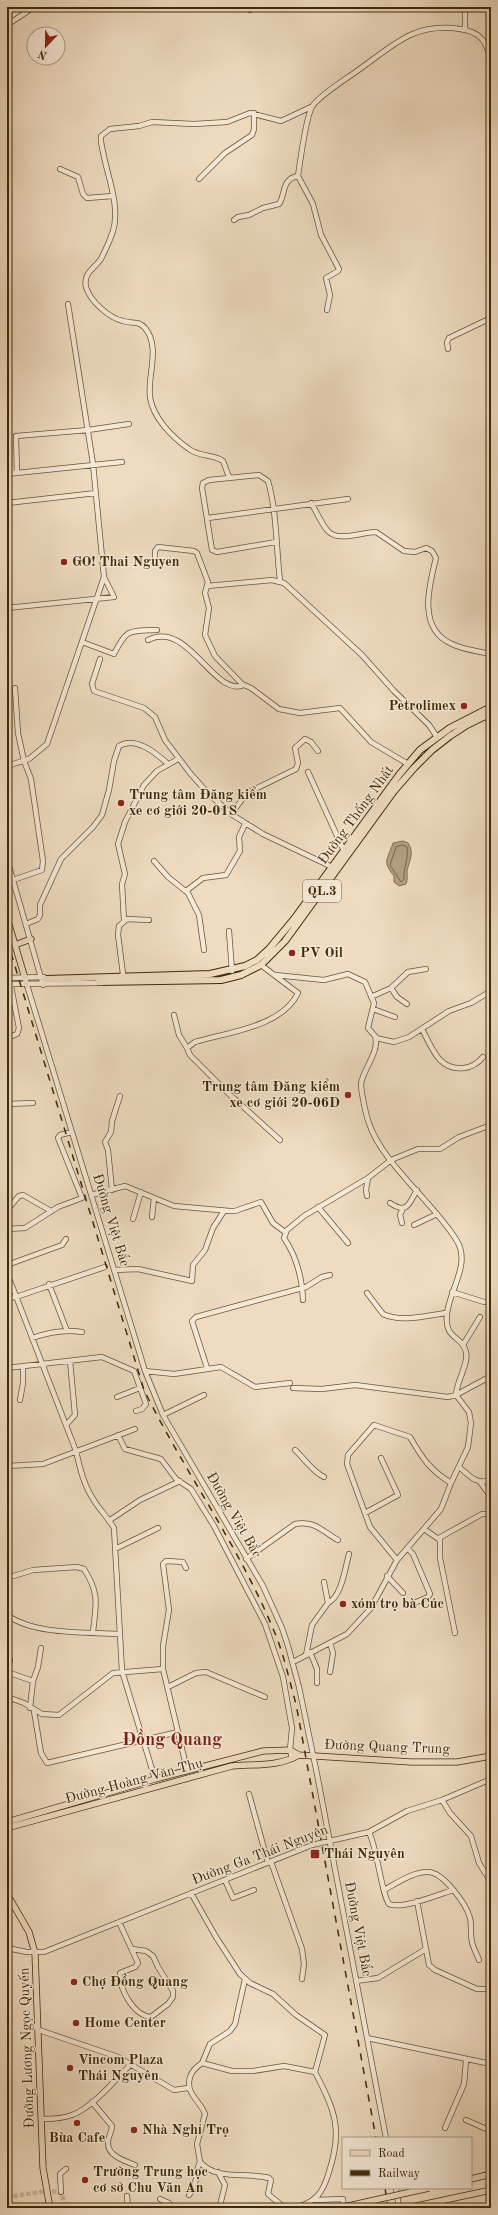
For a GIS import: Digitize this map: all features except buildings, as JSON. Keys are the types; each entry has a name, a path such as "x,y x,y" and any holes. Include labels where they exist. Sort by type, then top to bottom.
{"highway":[{"name":"Đường Thống Nhất","path":"335,869 344,851 408,764 437,737 456,724 491,707"},
{"name":"Đường Thống Nhất","path":"44,981 221,980 241,974 259,962 335,869 414,768 432,750 467,725 489,714"},
{"name":"Đường Thống Nhất","path":"111,980 197,975 232,971 259,962"}],"main road":[{"name":"Đường Việt Bắc","path":"7,918 27,985"},
{"path":"15,945 31,939"},
{"path":"290,1750 302,1755"},
{"name":"Đường Hoàng Văn Thụ","path":"7,1822 187,1770 263,1751 290,1750"},
{"name":"Đường Hoàng Văn Thụ","path":"7,1828 232,1766 259,1766 292,1759 302,1755"},
{"name":"Đường Quang Trung","path":"302,1755 411,1762 457,1762 491,1756"},
{"path":"97,1795 100,1802"},
{"name":"Đường Lương Ngọc Quyến","path":"7,1894 29,1932 35,1953 43,2168 50,2208"},
{"path":"472,2179 491,2174"},
{"path":"339,2208 424,2189"},
{"path":"407,2208 491,2190"}],"street":[{"path":"7,26 34,7"},
{"path":"464,7 465,30"},
{"path":"229,477 223,461 198,454 188,449 165,427 153,409 149,395 153,356 146,330 140,324 122,321 109,314 88,294 86,281 88,273 100,260 113,232 115,217 113,196 100,140 101,136 106,130 156,121 194,124 227,122 245,114 254,113 279,121 311,107 338,84 415,32 443,26 465,30 484,40 491,60"},
{"path":"311,107 298,176 313,204 321,236 339,268 338,271 326,278 330,295 326,310"},
{"path":"199,179 225,152 252,135 254,129 254,113"},
{"path":"60,169 78,177 83,194 87,198 113,196"},
{"path":"234,220 238,217 249,215 263,208 279,204 285,185 294,177 298,176"},
{"path":"7,608 114,597 104,577 93,464 68,304"},
{"path":"448,350 447,342 449,338 491,318"},
{"path":"17,473 16,436 88,430 129,424"},
{"path":"7,474 122,462"},
{"path":"276,542 215,552 211,548 208,518 202,488 203,483 209,480 229,477 259,475 264,477 269,484 276,542 280,580"},
{"path":"7,503 96,493"},
{"path":"208,518 348,499"},
{"path":"312,503 328,531 333,534 344,536 376,532 404,551 415,552 426,548 432,551 436,558 428,608 429,618 436,630 450,644 491,654"},
{"path":"155,562 155,551 158,547 196,552 207,579 208,586 205,593 209,606 206,638 215,656 244,685 251,688 276,708 283,710 300,713 340,708 371,742 408,764"},
{"path":"7,766 24,761 44,749 47,744 104,577"},
{"path":"208,586 280,580 288,585 362,655 394,691 429,725 437,737"},
{"path":"82,642 114,654 123,636 131,631 157,630"},
{"path":"148,640 159,637 178,641 220,678 236,687 244,685"},
{"path":"100,659 92,684 94,691 149,710 155,717 165,740 178,759 206,791 231,814 245,824 335,869"},
{"path":"13,880 42,870 43,861 31,779 24,761 18,733 15,688"},
{"path":"489,714 491,726"},
{"path":"231,814 247,793 296,769 298,763 295,748 305,739 318,751"},
{"path":"26,924 38,919 40,915 40,905 61,858 93,827 102,815 109,790 115,756 119,746 128,744 140,746 154,752 168,764"},
{"path":"124,921 122,883 125,874 118,841 131,806 141,789 152,776 168,764 178,759"},
{"path":"308,772 344,851"},
{"path":"186,891 203,878 226,875 240,851 239,837 245,824"},
{"path":"7,859 44,981"},
{"path":"154,861 168,877 186,891 199,915 204,950"},
{"path":"123,974 118,932 119,926 124,921 131,919 149,920"},
{"path":"229,931 232,971"},
{"path":"188,1048 195,1042 263,1023 284,1012 298,993 259,962"},
{"path":"372,996 391,988 408,972 426,969"},
{"path":"275,975 324,980 338,975 351,974 365,982 372,996 373,1009 368,1028 376,1038 392,1042 398,1041 422,1029 444,1014 491,991"},
{"path":"7,1038 17,1034 19,1028 9,978 25,978 44,981"},
{"path":"9,984 27,985 44,981"},
{"name":"Đường Việt Bắc","path":"27,985 145,1371 163,1414 274,1609 293,1662 313,1756 386,2137"},
{"path":"391,988 397,997 408,1004"},
{"path":"373,1009 395,1017"},
{"path":"174,1015 179,1035 188,1048 190,1055 228,1094 280,1140"},
{"path":"422,1029 438,1059 447,1066 460,1069 468,1068 483,1057"},
{"path":"376,1038 374,1052 361,1085 369,1125 391,1160 437,1214 460,1249 461,1265 447,1313 448,1330 463,1345 466,1356 456,1396"},
{"path":"112,1190 108,1150 105,1142 111,1132 112,1121 120,1096"},
{"path":"7,1104 33,1103"},
{"path":"302,1300 301,1277 295,1258 284,1238 285,1232 318,1207 368,1178 391,1160 418,1149 437,1150 459,1137 491,1125"},
{"path":"7,1229 25,1228 51,1211 82,1198 58,1138 60,1135 72,1132"},
{"path":"367,1196 366,1190 368,1178"},
{"path":"91,1195 125,1186 180,1207 224,1211 235,1211 263,1202 273,1223 285,1232"},
{"path":"390,1203 396,1207 403,1208 409,1206 417,1190"},
{"path":"133,1219 141,1192"},
{"path":"7,1210 19,1196 23,1195 51,1211"},
{"path":"152,1217 154,1198"},
{"path":"318,1207 348,1243"},
{"path":"402,1223 400,1215 403,1208"},
{"path":"114,1270 138,1269 192,1281 193,1265 205,1250 213,1228 224,1211"},
{"path":"414,1225 437,1214"},
{"path":"7,1264 62,1245 66,1239"},
{"path":"7,1298 16,1297 49,1284 105,1267"},
{"path":"7,1273 76,1451 83,1480 95,1502 110,1520 114,1528 122,1671 155,1779"},
{"path":"207,1368 192,1321 196,1317 302,1288 322,1277 330,1275"},
{"path":"49,1284 67,1331"},
{"path":"452,1292 484,1302"},
{"path":"367,1293 383,1314 387,1316 408,1318 447,1313"},
{"path":"463,1345 480,1317"},
{"path":"32,1338 67,1331 82,1332"},
{"path":"7,1368 105,1358 134,1371 146,1404 142,1409 136,1411"},
{"path":"66,1425 74,1415 70,1361"},
{"path":"20,1400 23,1383 23,1367"},
{"path":"145,1371 174,1374 207,1368 224,1368 255,1387 290,1383"},
{"path":"293,1388 322,1389 355,1385 456,1396 491,1376"},
{"path":"117,1397 140,1388"},
{"path":"163,1414 204,1395"},
{"path":"293,1662 347,1634 371,1608 397,1560 441,1509 451,1483 468,1448 471,1419 464,1404 456,1396"},
{"path":"397,1560 374,1533 365,1513 347,1460 372,1425 409,1436 418,1453 424,1457 433,1472 451,1483"},
{"path":"7,1466 44,1464 136,1429"},
{"path":"118,1435 125,1449 161,1459 180,1481 192,1489 214,1526 265,1624 286,1687 292,1728 290,1750 292,1759"},
{"path":"295,1450 306,1459 318,1474 324,1477"},
{"path":"365,1513 398,1495 381,1458"},
{"path":"459,1467 475,1481 480,1482 491,1480"},
{"path":"110,1520 140,1500 180,1481"},
{"path":"480,1482 491,1497"},
{"path":"439,1538 482,1514 488,1514 491,1517"},
{"path":"246,1559 295,1524 304,1522 316,1526 338,1540"},
{"path":"115,1549 158,1528"},
{"path":"424,1529 439,1538"},
{"path":"439,1538 440,1558 455,1633"},
{"path":"407,1548 413,1554 430,1594 428,1597 414,1603"},
{"path":"317,1683 317,1669 308,1654 312,1625 338,1592 349,1554"},
{"path":"186,1568 183,1562 166,1561 164,1564 169,1610 163,1646 164,1669 187,1770"},
{"path":"7,1578 33,1570 77,1567 84,1569 93,1583 97,1595 94,1632"},
{"path":"387,1576 403,1593"},
{"path":"324,1582 328,1603"},
{"path":"7,1615 18,1622 32,1626 60,1630 120,1634"},
{"path":"330,1643 333,1653 330,1672"},
{"path":"40,1648 38,1667 33,1681 32,1709 41,1753 47,1763 54,1763 143,1739 178,1732"},
{"path":"7,1657 10,1660 7,1671 33,1681"},
{"path":"7,1697 24,1703 42,1714 62,1714 113,1673 122,1671 164,1669"},
{"path":"168,1687 196,1673 206,1672 265,1697"},
{"name":"Đường Ga Thái Nguyên","path":"35,1953 48,1951 191,1893 329,1840 369,1832 407,1811 442,1800 491,1779"},
{"path":"249,1794 270,1862 302,1949 304,1964 302,1979"},
{"path":"442,1800 450,1813 471,1836 479,1863 491,1882"},
{"path":"369,1832 376,1850 387,1902 392,1905 417,1902 453,1890"},
{"path":"384,1890 405,1879 428,1872 440,1877 453,1890 469,1916 472,1943 479,1960"},
{"path":"225,1880 233,1898 254,1890"},
{"path":"191,1893 233,1966 245,1979 273,1994 296,2015 325,2035 314,2072 325,2092 335,2120 337,2139 326,2185 315,2200 305,2207 295,2208"},
{"path":"417,1902 428,1962 435,1970 477,1989 491,1989"},
{"path":"119,1922 138,1963 135,1968 120,1974 122,1989 138,2011 143,2015 151,2017 168,2004 173,1997 173,1991 153,1956 146,1951 132,1949"},
{"path":"7,1948 35,1953"},
{"path":"356,1981 378,1978 426,1949"},
{"path":"188,2088 192,2073 195,2068 202,2063 210,2044 230,2031 235,2024 245,1979"},
{"path":"39,2030 118,2057 170,2089 177,2091 188,2088"},
{"path":"367,2038 466,2060 491,2064"},
{"path":"445,2128 464,2084 466,2060"},
{"path":"202,2063 232,2071 257,2071 284,2066 314,2072"},
{"path":"42,2119 73,2115 92,2102 131,2064"},
{"path":"188,2088 205,2112 197,2144 200,2162 197,2168 196,2185 189,2195"},
{"path":"92,2102 112,2126 108,2144 111,2152 120,2159 135,2166"},
{"path":"466,2120 491,2131"},
{"path":"200,2162 208,2169 218,2172 269,2178 271,2180 268,2194 285,2208"},
{"path":"61,2192 60,2174 66,2169"},
{"path":"218,2172 225,2185 220,2205"},
{"path":"396,2189 399,2208"},
{"path":"127,2196 128,2208"},
{"path":"160,2199 169,2203 171,2208"},
{"path":"315,2200 343,2199 344,2208"}],"water":[{"path":"403,841 408,843 411,854 406,884 399,886 394,882 394,876 388,867 387,861 393,843"}],"tunnel":[{"path":"7,2197 47,2191 61,2192 66,2208"}],"railway":[{"path":"7,940 144,1390 176,1450 245,1569 278,1640 284,1658 296,1704 376,2137"},
{"path":"385,2189 388,2208"}],"place":[{"name":"GO! Thai Nguyen","path":"64,562"},
{"name":"Petrolimex","path":"464,706"},
{"name":"Trung tâm Đăng kiểm xe cơ giới 20-01S","path":"121,803"},
{"name":"PV Oil","path":"292,953"},
{"name":"Trung tâm Đăng kiểm xe cơ giới 20-06D","path":"348,1095"},
{"name":"xóm trọ bà Cúc","path":"343,1604"},
{"name":"Thái Nguyên","path":"315,1854"},
{"name":"Chợ Đồng Quang","path":"74,1982"},
{"name":"Home Center","path":"76,2023"},
{"name":"Vincom Plaza Thái Nguyên","path":"70,2068"},
{"name":"Bùa Cafe","path":"77,2123"},
{"name":"Nhà Nghỉ Trọ","path":"134,2130"},
{"name":"Trường Trung học cơ sở Chu Văn An","path":"85,2180"}],"district":[{"name":"Đồng Quang","path":"172,1740"}]}
